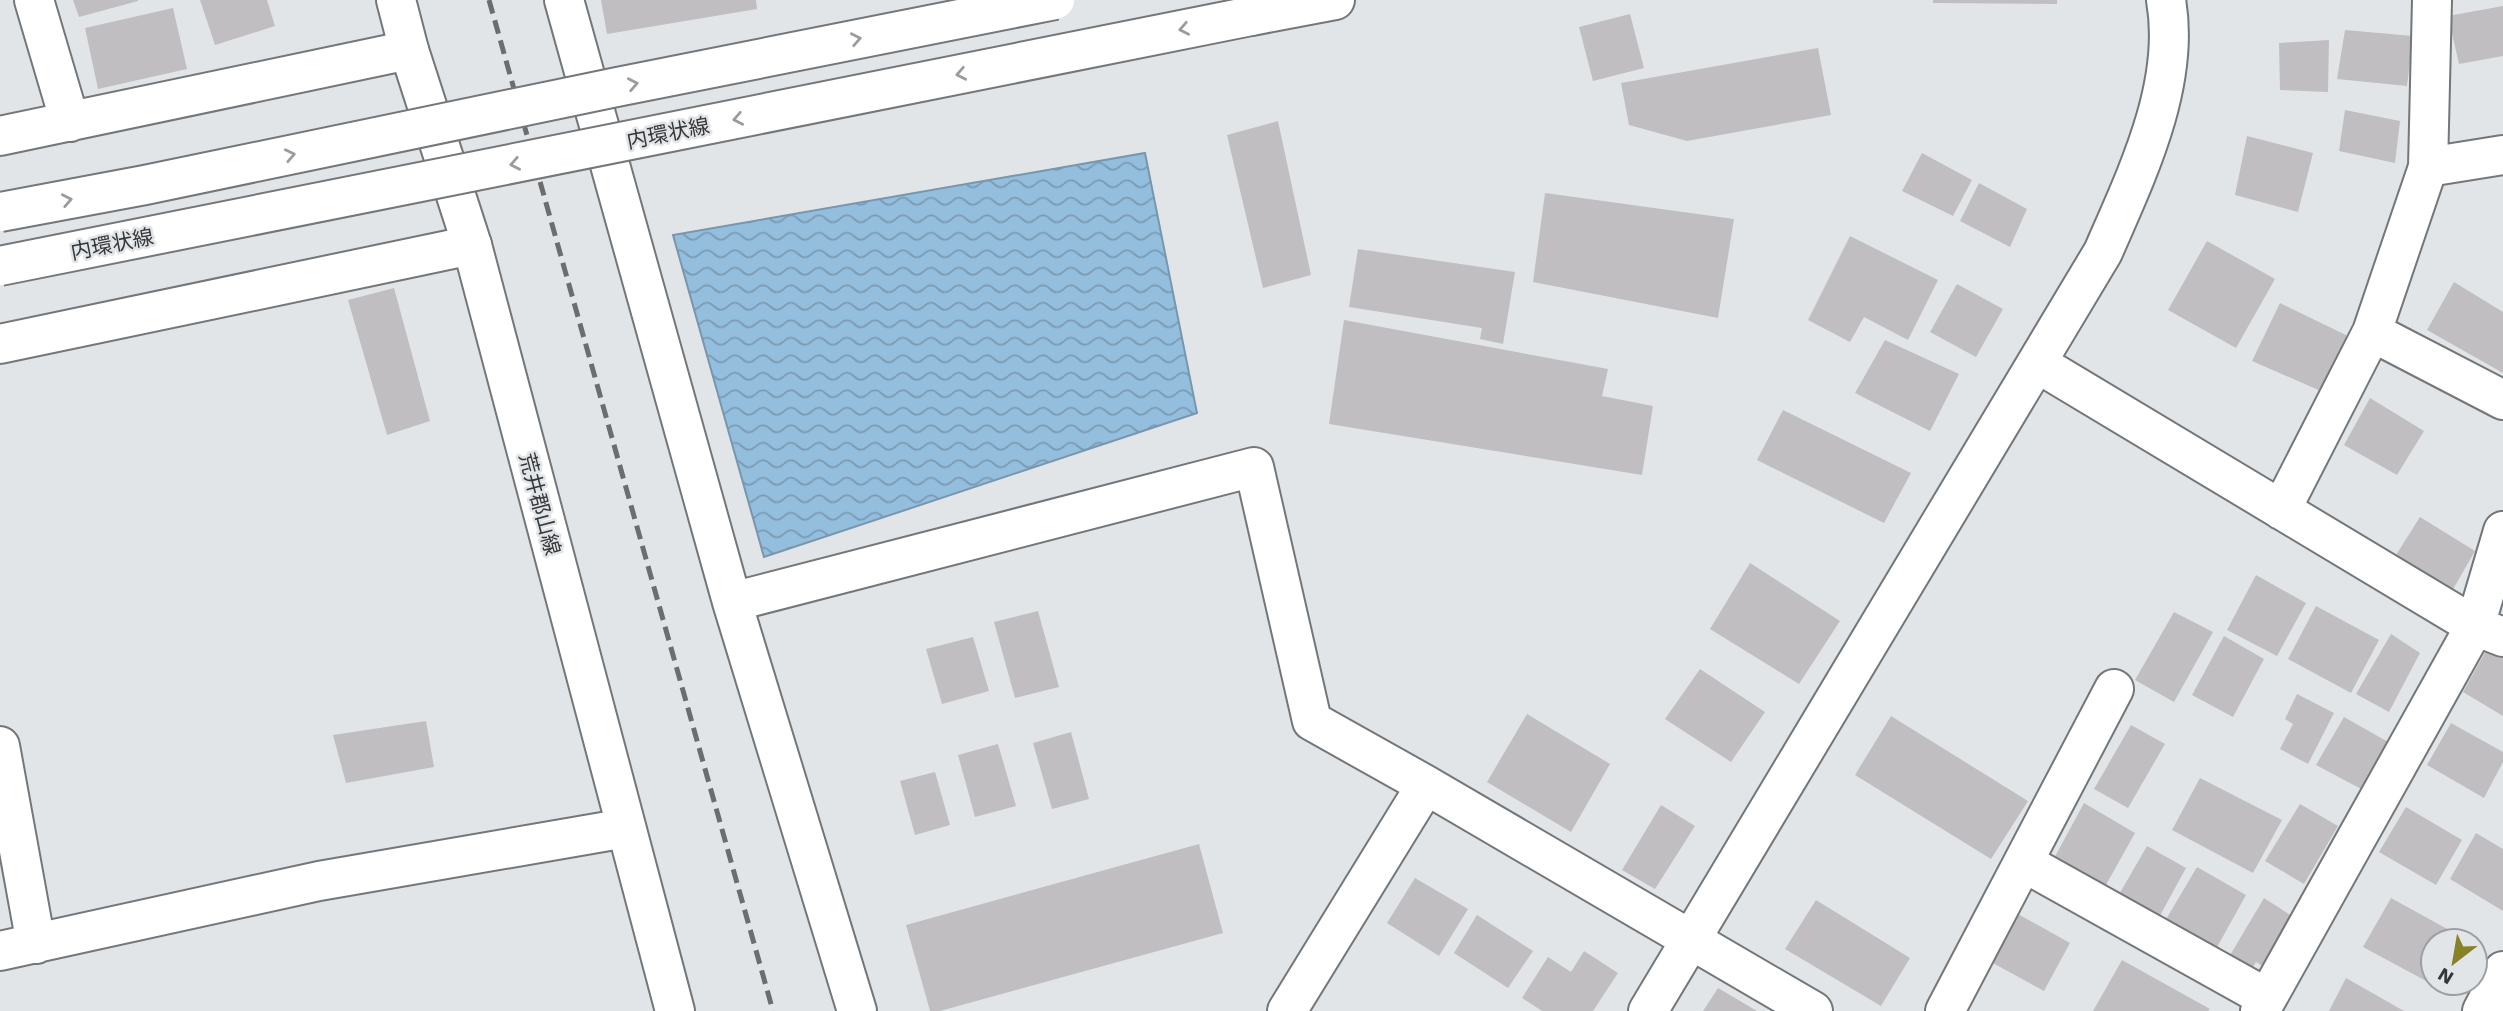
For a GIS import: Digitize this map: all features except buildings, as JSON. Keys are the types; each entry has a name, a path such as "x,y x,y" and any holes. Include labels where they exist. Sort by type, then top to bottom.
{"street":[{"path":"34,0 70,122"},
{"name":"荒井郡山線","path":"396,0 409,50 472,245 675,1011"},
{"path":"564,0 732,602 858,1011"},
{"path":"0,212 1055,0"},
{"name":"内環状線","path":"0,267 1335,0"},
{"path":"1648,1011 2103,252 2148,150 2165,76 2169,20 2166,0"},
{"path":"2281,510 2372,332 2428,167 2432,0"},
{"path":"0,136 409,50"},
{"path":"2428,167 2503,155"},
{"path":"0,344 472,245"},
{"path":"2372,332 2503,400"},
{"path":"2037,363 2489,631"},
{"path":"732,602 1254,467 1312,721 1813,1011"},
{"path":"2025,863 2264,1004 2489,631 2503,531"},
{"path":"1945,1011 2114,689"},
{"path":"0,746 18,948 319,881 626,828"},
{"path":"1287,1011 1426,785"},
{"path":"2482,1011 2503,971"}],"water":[{"path":"1145,153 1197,413 764,557 673,235"}],"railway":[{"path":"489,0 773,1011"}]}
